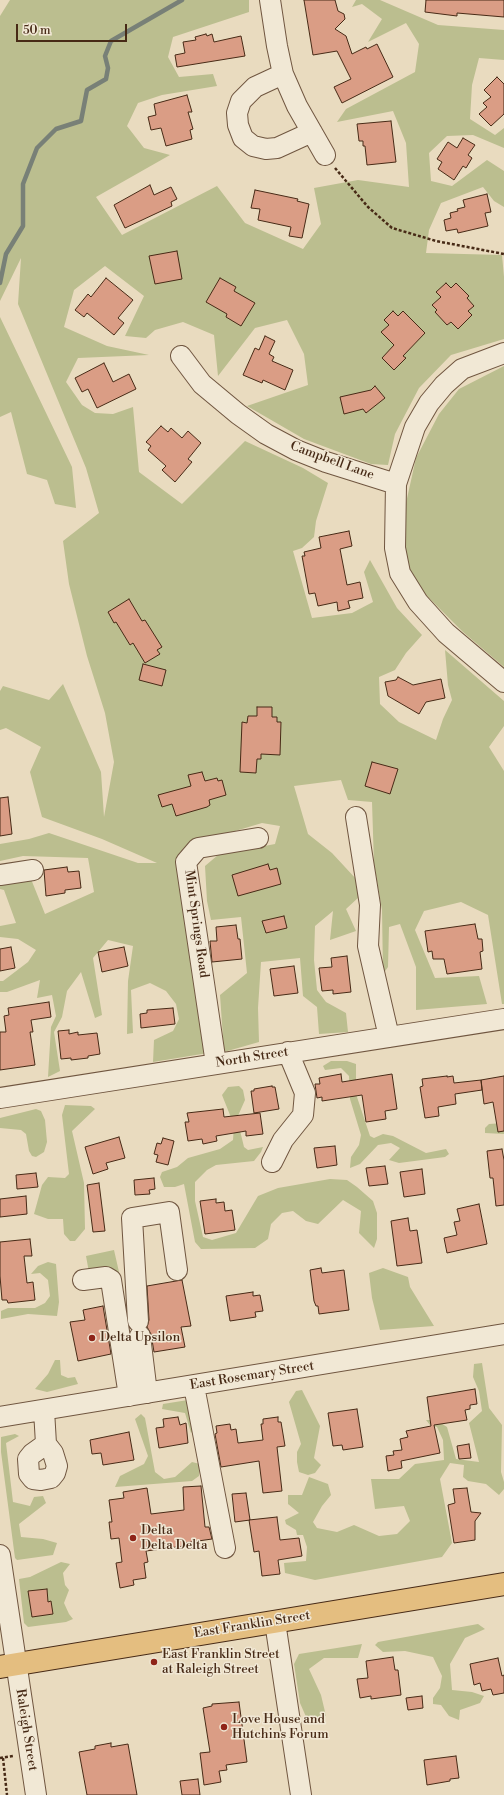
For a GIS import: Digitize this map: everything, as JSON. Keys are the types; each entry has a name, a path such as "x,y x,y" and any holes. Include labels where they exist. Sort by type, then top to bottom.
{"main road":[{"name":"East Franklin Street","path":"8,1666 504,1584"}],"street":[{"path":"270,0 283,74 297,106 325,156"},
{"path":"283,74 256,87 241,101 237,113 238,125 243,138 253,146 266,149 277,148 312,132"},
{"path":"504,353 462,370 444,385 434,397 415,427 396,484 395,548 400,573 418,602 446,633 504,682"},
{"name":"Campbell Lane","path":"181,356 202,384 238,414 266,434 296,450 326,462 396,484"},
{"path":"356,817 370,905 368,946 389,1037"},
{"name":"Mint Springs Road","path":"216,1064 186,862 198,848 258,838"},
{"path":"0,875 33,870"},
{"name":"North Street","path":"0,1098 504,1019"},
{"path":"272,1162 283,1140 303,1115 305,1093 288,1052"},
{"path":"138,1395 139,1329 132,1218 169,1212 177,1270"},
{"path":"83,1280 106,1277 111,1280 138,1395"},
{"name":"East Rosemary Street","path":"0,1417 504,1334"},
{"path":"194,1386 226,1548"},
{"path":"44,1410 46,1444"},
{"name":"Raleigh Street","path":"0,1555 8,1666 36,1795"},
{"path":"275,1622 301,1795"}],"path":[{"path":"325,156 368,207 392,228 436,241 504,254"},
{"path":"7,1795 1,1758 14,1756"}],"green space":[{"path":"10,0 249,0 249,12 173,37 168,57 179,77 213,74 217,86 162,95 138,103 127,126 144,148 170,155 96,197 122,235 217,186 245,223 303,249 321,224 314,188 358,180 409,187 406,143 393,111 337,122 346,109 415,72 419,44 406,23 368,42 382,19 362,4 352,7 356,0 380,0 438,25 504,30 504,60 479,58 472,85 470,119 495,135 504,128 504,148 473,135 447,136 429,153 431,181 452,186 487,160 504,171 504,207 494,201 483,187 441,203 429,230 426,253 502,255 504,277 504,339 451,355 419,388 395,434 388,465 371,464 304,439 247,406 308,385 304,354 287,320 255,328 218,376 214,335 183,322 155,330 146,338 125,336 144,296 105,266 74,290 64,327 107,346 149,355 78,358 66,382 82,405 95,413 113,414 133,407 139,472 182,504 245,441 303,468 328,483 316,521 314,537 302,548 293,551 312,618 352,613 373,602 364,572 370,560 397,608 422,635 406,653 395,670 379,677 380,704 399,722 436,740 443,719 452,700 448,685 445,650 504,701 504,726 489,747 504,771 504,1004 502,1004 488,915 461,902 424,911 415,930 435,978 479,976 487,1004 416,1010 416,967 400,924 389,927 388,967 383,974 382,910 374,864 372,802 348,800 341,780 294,786 308,834 332,853 357,880 359,897 346,909 356,931 330,940 333,911 315,926 314,960 317,990 326,1002 346,1013 348,1032 319,1034 317,1007 303,996 300,958 261,962 258,1008 259,1042 224,1052 220,995 247,973 241,917 211,920 207,901 205,866 218,855 275,844 280,826 262,823 195,843 187,851 208,1053 153,1062 154,1040 173,1031 179,1019 176,1004 166,991 150,983 131,990 133,1033 127,1034 128,981 133,946 108,940 93,958 102,1015 95,1018 81,972 67,991 62,1017 54,1032 60,1071 48,1077 51,1027 56,1016 52,995 37,998 40,980 7,992 0,992 0,981 3,981 28,962 36,950 18,939 0,937 0,926 16,923 4,890 0,889 0,881 29,874 45,914 94,892 88,858 23,856 0,861 0,844 29,839 49,833 138,863 157,863 102,839 42,817 30,772 41,747 6,728 0,730 0,691 3,686 49,700 63,684 101,772 104,817 114,762 105,713 87,656 69,584 63,541 99,513 86,468 18,304 21,258 0,301 0,16"},
{"path":"0,317 72,467 76,508 55,504 47,480 27,474 11,412 0,417"},
{"path":"504,366 504,667 463,632 423,592 403,557 404,512 416,458 439,414 459,389"},
{"path":"331,1061 347,1061 356,1064 356,1094 370,1136 374,1138 383,1134 393,1136 426,1153 446,1149 449,1154 445,1157 399,1163 389,1160 400,1148 391,1143 378,1145 360,1164 350,1168 351,1157 359,1145 361,1135 350,1099 349,1076 341,1068 325,1070 323,1066"},
{"path":"239,1086 243,1090 245,1100 237,1118 244,1147 248,1150 263,1147 254,1161 216,1165 207,1170 195,1182 195,1201 203,1237 212,1240 236,1233 258,1196 278,1188 330,1179 347,1180 373,1201 377,1213 377,1239 374,1248 359,1233 361,1211 343,1200 318,1224 306,1221 293,1211 282,1213 271,1224 268,1239 255,1248 201,1249 195,1242 184,1184 175,1187 164,1187 160,1177 162,1172 177,1167 188,1158 220,1149 233,1140 234,1125 222,1095 228,1087"},
{"path":"65,1105 91,1106 95,1109 72,1131 84,1183 85,1229 75,1241 70,1241 64,1234 63,1219 48,1219 34,1214 42,1185 48,1177 65,1178 69,1174 62,1115"},
{"path":"36,1109 41,1111 45,1120 47,1142 44,1152 36,1157 32,1156 29,1151 26,1134 21,1130 0,1128 0,1118"},
{"path":"504,1123 504,1134 485,1133 485,1128 489,1124"},
{"path":"114,1250 119,1272 90,1278 86,1256"},
{"path":"48,1262 56,1264 59,1302 57,1316 28,1314 1,1319 1,1311 8,1308 35,1308 45,1303 50,1296 48,1280 40,1273 31,1274 38,1266"},
{"path":"383,1268 408,1277 410,1287 434,1326 380,1330 372,1298 369,1273"},
{"path":"55,1360 60,1360 61,1375 68,1378 75,1377 78,1384 47,1392 35,1389 48,1374"},
{"path":"482,1363 489,1408 502,1425 501,1472 504,1482 504,1489 499,1495 486,1484 468,1481 463,1477 464,1465 450,1463 440,1479 452,1543 442,1557 315,1580 285,1573 284,1563 306,1561 307,1547 303,1535 297,1535 296,1530 286,1524 285,1520 299,1513 288,1504 288,1495 302,1495 309,1477 328,1484 331,1495 322,1506 313,1522 317,1528 337,1532 354,1525 379,1536 397,1534 410,1521 404,1506 375,1509 371,1479 399,1479 415,1464 444,1460 443,1440 437,1427 430,1425 426,1420 436,1420 447,1427 456,1459 479,1462 469,1423 482,1411 479,1391 473,1377 474,1364"},
{"path":"302,1390 320,1426 314,1458 321,1465 315,1473 308,1475 299,1472 297,1452 301,1444 289,1402 296,1391"},
{"path":"188,1400 197,1426 191,1433 185,1413 162,1409 163,1404"},
{"path":"141,1414 145,1418 155,1472 164,1479 175,1477 192,1462 200,1464 199,1476 192,1481 115,1487 120,1476 144,1464 148,1456 135,1419"},
{"path":"15,1434 19,1436 6,1443 13,1502 30,1506 34,1497 43,1496 46,1503 19,1524 21,1537 43,1539 57,1543 53,1555 17,1560 15,1558 1,1452 1,1437"},
{"path":"61,1562 70,1564 63,1573 65,1585 69,1590 64,1603 73,1619 66,1622 28,1627 24,1623 19,1579 30,1577"},
{"path":"478,1624 485,1629 465,1638 450,1664 452,1690 472,1692 484,1696 480,1703 460,1710 459,1720 449,1716 441,1705 433,1704 433,1698 440,1688 442,1676 433,1657 405,1651 383,1652 375,1645 378,1642"},
{"path":"362,1644 358,1658 324,1658 309,1669 321,1695 326,1716 307,1719 300,1703 294,1664 299,1654"}],"building":[{"path":"304,0 335,0 338,11 344,14 345,19 335,29 346,36 352,54 366,47 367,49 377,44 393,77 342,103 334,87 351,79 337,51 313,55"},
{"path":"426,0 504,0 504,17 457,13 457,16 425,12"},
{"path":"206,34 207,36 212,34 214,42 241,36 245,56 177,67 175,55 185,53 183,42 196,40 195,37"},
{"path":"497,77 504,84 504,114 491,126 479,114 487,107 483,103 491,97 484,90"},
{"path":"187,95 192,112 188,112 193,129 190,130 192,139 166,146 161,128 151,130 148,117 156,115 154,104"},
{"path":"391,121 396,162 367,165 365,146 363,146 363,141 359,141 357,124"},
{"path":"463,138 475,145 468,155 472,158 466,168 463,166 454,180 438,169 442,162 437,159 448,142 457,148"},
{"path":"150,185 154,195 171,187 177,199 171,202 172,206 125,228 114,205"},
{"path":"255,190 298,199 297,201 309,204 302,238 289,236 291,227 258,220 260,209 251,208"},
{"path":"487,194 491,212 485,213 488,226 458,233 457,229 446,231 444,220 451,218 450,213 465,207 463,200"},
{"path":"177,251 182,279 155,284 149,256"},
{"path":"106,278 133,300 118,318 124,323 114,335 87,313 84,317 75,310 88,294 91,297"},
{"path":"220,278 236,287 234,291 255,303 241,326 226,317 227,314 206,302"},
{"path":"446,283 451,288 456,283 469,296 467,298 474,306 468,311 472,315 458,329 451,322 447,325 435,312 437,310 432,305 441,297 436,292"},
{"path":"393,311 398,316 403,311 425,333 403,356 406,358 394,370 382,358 394,345 381,332 389,325 384,320"},
{"path":"265,336 275,341 269,354 274,357 272,361 293,370 285,390 263,380 262,383 243,375 255,348 259,350"},
{"path":"104,363 113,382 129,374 136,389 97,408 88,389 82,392 75,378"},
{"path":"375,386 385,398 366,413 363,409 344,414 340,397 371,390"},
{"path":"161,426 168,432 171,428 182,438 188,431 201,443 188,459 192,462 175,482 162,470 166,466 148,450 151,446 146,442"},
{"path":"349,531 352,546 340,549 347,585 360,582 363,598 348,601 350,608 338,611 337,602 318,606 315,593 309,594 302,556 305,556 304,552 321,548 319,537"},
{"path":"129,599 142,621 145,620 162,647 157,650 160,654 145,663 133,643 130,645 108,612"},
{"path":"143,664 166,670 162,686 139,680"},
{"path":"398,677 413,685 441,679 445,698 426,702 419,714 388,696 385,682 396,680"},
{"path":"257,707 272,707 272,717 277,717 277,722 281,722 280,755 261,754 261,759 257,759 256,773 240,772 242,722 247,723 248,716 257,716"},
{"path":"372,762 398,769 390,794 365,786"},
{"path":"202,772 205,781 217,778 218,781 222,780 226,795 209,800 210,805 207,807 176,816 172,804 162,807 158,795 191,786 188,775"},
{"path":"8,797 12,834 0,836 0,798"},
{"path":"268,864 270,870 277,868 281,884 238,896 232,875"},
{"path":"67,867 68,872 79,871 81,888 65,890 65,893 46,896 44,870"},
{"path":"284,916 287,928 266,933 262,921"},
{"path":"475,924 478,939 482,939 483,951 480,952 482,969 447,974 444,959 433,959 432,951 428,952 425,931"},
{"path":"236,925 238,939 240,939 242,959 212,962 210,941 217,941 216,927"},
{"path":"11,947 15,968 0,971 0,949"},
{"path":"124,947 128,966 102,972 98,952"},
{"path":"347,956 351,992 333,994 333,990 322,991 319,968 332,967 331,958"},
{"path":"294,966 298,993 274,996 270,969"},
{"path":"49,1002 51,1017 31,1020 33,1032 30,1032 35,1065 0,1070 0,1032 6,1032 4,1016 9,1015 8,1008"},
{"path":"173,1008 175,1024 141,1028 140,1014 147,1013 147,1010"},
{"path":"69,1030 69,1034 78,1032 78,1035 97,1033 100,1054 88,1056 88,1058 71,1060 71,1058 61,1059 58,1031"},
{"path":"341,1074 342,1082 392,1074 397,1109 385,1111 386,1119 366,1122 362,1095 322,1101 322,1097 317,1098 315,1084 320,1084 319,1078"},
{"path":"453,1076 454,1083 481,1080 482,1090 455,1094 456,1104 438,1107 439,1116 425,1118 420,1087 423,1086 422,1079"},
{"path":"504,1076 504,1131 498,1132 493,1102 484,1104 481,1080"},
{"path":"272,1086 275,1087 279,1109 254,1113 251,1091 254,1091 254,1089"},
{"path":"223,1109 224,1117 260,1113 263,1134 246,1136 246,1131 216,1136 217,1141 203,1144 202,1139 188,1141 185,1122 189,1122 187,1113"},
{"path":"119,1137 125,1158 106,1163 108,1169 93,1174 85,1147"},
{"path":"163,1138 174,1141 168,1165 156,1162 158,1155 154,1154 157,1143 161,1144"},
{"path":"335,1146 337,1165 317,1168 314,1148"},
{"path":"502,1149 504,1160 504,1205 496,1206 493,1178 490,1178 487,1151"},
{"path":"385,1166 388,1184 369,1186 366,1168"},
{"path":"422,1169 425,1194 404,1197 400,1172"},
{"path":"36,1173 38,1187 17,1189 16,1175"},
{"path":"154,1178 155,1189 149,1190 150,1194 135,1195 134,1180"},
{"path":"99,1183 105,1231 93,1232 87,1185"},
{"path":"26,1196 27,1214 0,1217 0,1199"},
{"path":"216,1199 216,1203 224,1202 225,1211 232,1210 235,1230 205,1234 200,1201"},
{"path":"479,1204 487,1244 447,1253 444,1238 457,1235 454,1222 460,1221 457,1209"},
{"path":"408,1218 410,1231 417,1230 422,1263 397,1266 391,1221"},
{"path":"30,1239 32,1256 24,1256 27,1283 33,1282 35,1300 8,1303 7,1300 2,1300 0,1242"},
{"path":"321,1268 322,1273 344,1270 349,1310 319,1314 318,1306 316,1306 314,1301 310,1270"},
{"path":"182,1280 191,1326 181,1327 185,1347 154,1352 151,1334 147,1327 149,1320 147,1286"},
{"path":"253,1292 253,1296 260,1295 263,1311 255,1312 256,1317 230,1321 226,1296"},
{"name":"Delta Upsilon","path":"103,1306 111,1354 78,1361 70,1322 85,1320 83,1310"},
{"path":"475,1389 477,1404 470,1405 470,1409 465,1410 467,1420 434,1425 440,1453 401,1461 402,1468 388,1471 386,1456 394,1455 393,1451 402,1450 400,1439 408,1437 406,1431 431,1426 427,1397"},
{"path":"357,1409 363,1447 343,1450 342,1445 333,1446 328,1413"},
{"path":"178,1417 180,1425 186,1423 188,1443 159,1448 156,1428 164,1427 163,1419"},
{"path":"278,1417 278,1422 281,1422 285,1446 277,1447 282,1491 263,1493 259,1461 221,1467 215,1434 217,1433 216,1426 230,1424 231,1430 236,1429 238,1443 263,1440 261,1424 263,1424 263,1419"},
{"path":"129,1432 134,1460 103,1465 101,1453 92,1454 90,1440"},
{"path":"469,1444 471,1458 459,1459 457,1446"},
{"path":"201,1486 205,1527 209,1527 212,1539 184,1543 184,1546 146,1551 148,1562 144,1563 146,1578 133,1580 134,1585 120,1588 116,1563 122,1562 119,1538 111,1539 109,1522 112,1522 109,1500 124,1498 123,1492 147,1488 151,1514 184,1510 183,1487"},
{"path":"467,1488 471,1512 481,1513 475,1521 475,1540 454,1543 448,1505 455,1503 453,1489"},
{"path":"246,1493 250,1520 235,1522 232,1494"},
{"path":"277,1517 280,1540 299,1538 302,1556 278,1560 280,1574 262,1576 259,1551 254,1552 249,1520"},
{"path":"47,1589 48,1602 51,1601 53,1614 32,1617 28,1591"},
{"path":"393,1657 395,1670 398,1670 401,1695 371,1699 371,1696 360,1698 357,1679 368,1678 366,1661"},
{"path":"498,1658 502,1676 504,1675 504,1693 493,1695 491,1689 482,1691 480,1683 474,1685 470,1664"},
{"path":"422,1696 423,1708 408,1710 406,1698"},
{"name":"Love House and Hutchins Forum","path":"239,1702 247,1762 226,1765 227,1770 219,1771 221,1782 204,1785 200,1753 210,1752 203,1708 212,1706 212,1704"},
{"path":"111,1743 111,1747 128,1744 137,1795 87,1795 79,1752 95,1749 95,1746"},
{"path":"456,1756 459,1778 427,1785 424,1760"},
{"path":"198,1779 200,1795 182,1795 180,1781"}],"waterway":[{"path":"0,283 6,254 23,226 23,184 37,148 56,129 81,121 87,90 106,79 108,68 105,56 111,41 182,0"}],"place":[{"name":"Delta Upsilon","path":"92,1338"},
{"name":"Delta Delta Delta","path":"133,1538"},
{"name":"East Franklin Street at Raleigh Street","path":"154,1662"},
{"name":"Love House and Hutchins Forum","path":"224,1727"}]}
